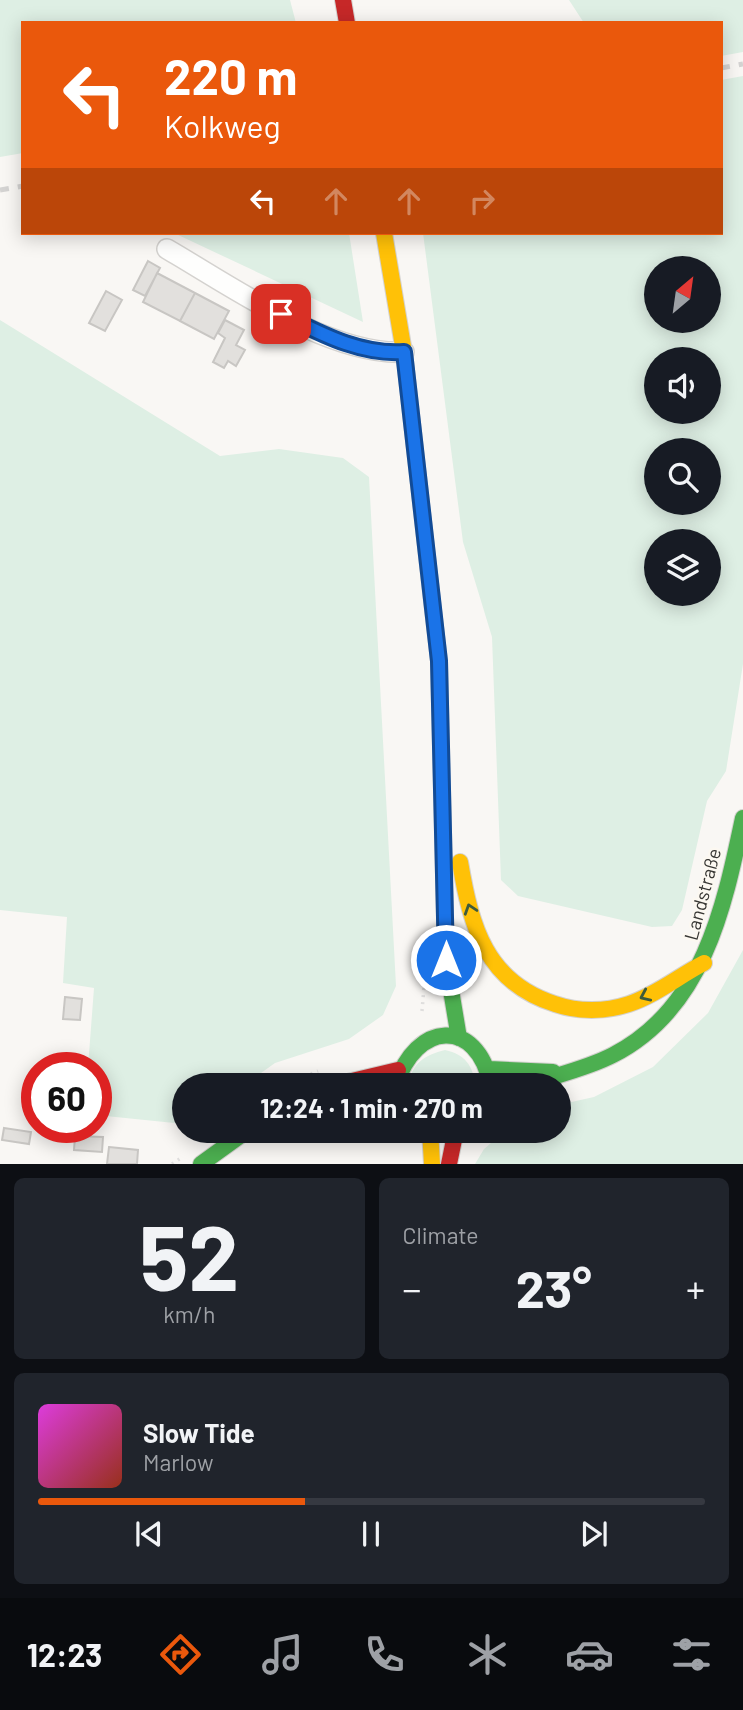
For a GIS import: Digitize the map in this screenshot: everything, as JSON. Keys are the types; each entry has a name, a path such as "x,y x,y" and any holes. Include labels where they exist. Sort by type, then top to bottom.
{"main road":[{"path":"343,0 347,21"},
{"path":"384,235 404,352 439,661 446,960 459,1038"},
{"name":"Landstraße","path":"548,1073 562,1072 617,1054 641,1038 670,1012 704,963 727,892 743,818"},
{"path":"444,835 459,858 467,904 486,952 502,974 525,992 557,1006 585,1010 618,1007 652,994 670,980 704,963"},
{"path":"429,1038 430,1014 446,960"},
{"path":"399,1073 405,1056 415,1045 429,1038 459,1038 473,1045 488,1073"},
{"path":"201,1164 230,1143"},
{"path":"431,1143 432,1164"},
{"path":"449,1164 453,1143"}],"street":[{"path":"167,249 323,335 358,348 385,353 404,352"}],"path":[{"path":"425,977 430,1014"}],"green space":[{"path":"0,0 290,0 295,21 21,21 21,153 0,157"},
{"path":"569,0 743,0 743,52 723,56 723,21 583,21"},
{"path":"743,76 743,664 726,771 707,801 682,910 672,926 652,927 518,896 501,880 492,637 463,542 423,235 723,235 723,80"},
{"path":"178,235 349,235 363,322"},
{"path":"0,320 220,456 279,449 343,458 369,477 396,986 383,1015 349,1039 275,1063 261,1073 172,1073 172,1123 112,1117 112,1052 89,1052 94,988 63,983 67,917 0,910"},
{"path":"743,950 743,1164 475,1164 491,1143 571,1143 571,1102 594,1097 653,1067 708,1013"},
{"path":"445,1050 458,1055 467,1062 472,1073 412,1073 420,1061"}],"building":[{"path":"148,261 160,268 145,296 133,290"},
{"path":"157,273 195,293 180,321 143,302"},
{"path":"106,291 122,300 105,331 89,323"},
{"path":"195,293 229,311 214,339 180,321"},
{"path":"225,320 244,330 236,345 245,350 236,366 228,361 224,368 213,362 225,338 218,333"},
{"path":"65,997 82,999 80,1020 63,1019"},
{"path":"4,1128 21,1131 21,1143 2,1140"},
{"path":"74,1143 103,1143 102,1152 74,1150"},
{"path":"109,1147 138,1150 137,1164 107,1164"}],"railway":[{"path":"723,68 743,64"},
{"path":"0,190 21,186"}],"traffic: fast":[{"path":"435,627 439,661 446,960 459,1038"},
{"path":"566,1073 603,1060 644,1035 669,1011 689,984 705,953 717,920 743,818"},
{"path":"401,1073 417,1049 431,1039 445,1036 460,1038 473,1047 487,1073"},
{"path":"489,1069 553,1072"},
{"path":"201,1164 230,1143"}],"traffic: slow":[{"path":"384,235 404,352 435,627"},
{"path":"460,862 477,930 498,967 513,982 555,1004 582,1010 620,1007 649,996 704,963"},
{"path":"431,1143 432,1164"}],"traffic: jam":[{"path":"343,0 347,21"},
{"path":"385,1073 398,1070"},
{"path":"449,1164 453,1143"}],"route":[{"path":"281,314 323,335 358,348 385,353 404,352 439,661 446,960"}]}
